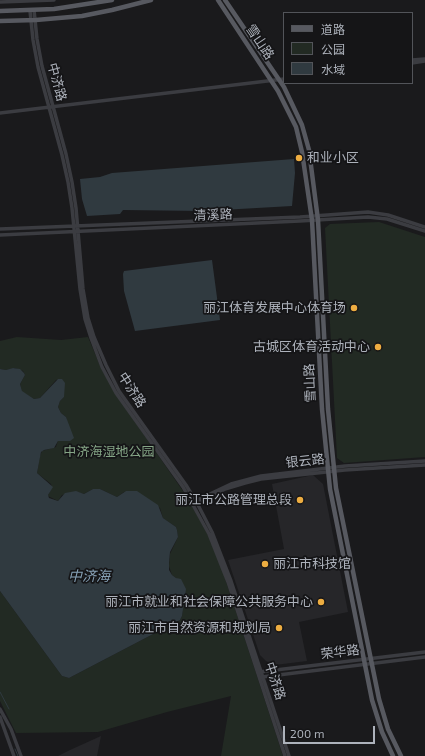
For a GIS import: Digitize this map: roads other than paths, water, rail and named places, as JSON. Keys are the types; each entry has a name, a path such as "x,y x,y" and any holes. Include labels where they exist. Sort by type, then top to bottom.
{"main road":[{"path":"0,11 54,9 112,0"},
{"path":"0,21 32,21 98,13 151,0"},
{"name":"雪山路","path":"218,0 272,80 286,106 298,136 305,168 312,218 322,409 327,470 335,519 364,662 377,716 393,756"},
{"name":"雪山路","path":"225,0 282,78"},
{"name":"雪山路","path":"285,84 296,110 307,142 313,172 318,218 328,409 334,469 344,533 383,714 400,756"}],"street":[{"path":"0,2 54,0 54,9"},
{"name":"中济路","path":"32,10 36,56 69,168 74,195 78,280 89,333 98,358 116,393 194,504 207,530 220,560 289,756"},
{"path":"413,62 425,60"},
{"path":"0,113 282,78"},
{"name":"清溪路","path":"318,218 373,212 388,215 425,227"},
{"name":"清溪路","path":"0,229 76,225 378,217 425,231"},
{"name":"清溪路","path":"0,234 312,218"},
{"name":"银云路","path":"194,504 224,486 250,478 334,469 425,462"},
{"name":"银云路","path":"334,469 425,465"},
{"name":"荣华路","path":"261,677 425,652"},
{"name":"荣华路","path":"371,661 425,657"},
{"name":"荣华路","path":"259,672 364,662"},
{"name":"中济路","path":"261,677 285,756"},
{"path":"0,709 14,756"},
{"path":"2,718 11,729 21,756"}],"water":[{"path":"294,159 295,173 292,206 204,211 123,210 120,214 87,216 82,199 80,179 100,177 112,173"},
{"path":"212,260 220,320 135,331 124,291 124,271"},
{"name":"中济海","path":"13,368 20,369 24,373 25,375 20,384 22,391 34,399 40,398 58,379 62,379 65,383 64,397 60,401 58,407 61,413 66,417 74,438 70,441 58,441 54,448 41,452 37,473 53,487 48,495 49,498 58,501 65,493 76,491 84,494 93,489 100,489 117,497 126,491 137,491 158,505 163,518 176,527 177,530 178,537 170,552 169,570 176,578 181,579 186,589 182,616 180,620 69,678 62,676 0,591 0,369 6,370"}],"waterway":[{"path":"0,692 9,709"},
{"path":"15,749 18,756"}],"place":[{"name":"和业小区","path":"299,158"},
{"name":"丽江体育发展中心体育场","path":"354,308"},
{"name":"古城区体育活动中心","path":"378,347"},
{"name":"丽江市公路管理总段","path":"300,500"},
{"name":"丽江市科技馆","path":"265,564"},
{"name":"丽江市就业和社会保障公共服务中心","path":"321,602"},
{"name":"丽江市自然资源和规划局","path":"279,628"}],"park label":[{"name":"中济海湿地公园","path":"109,452"}]}
